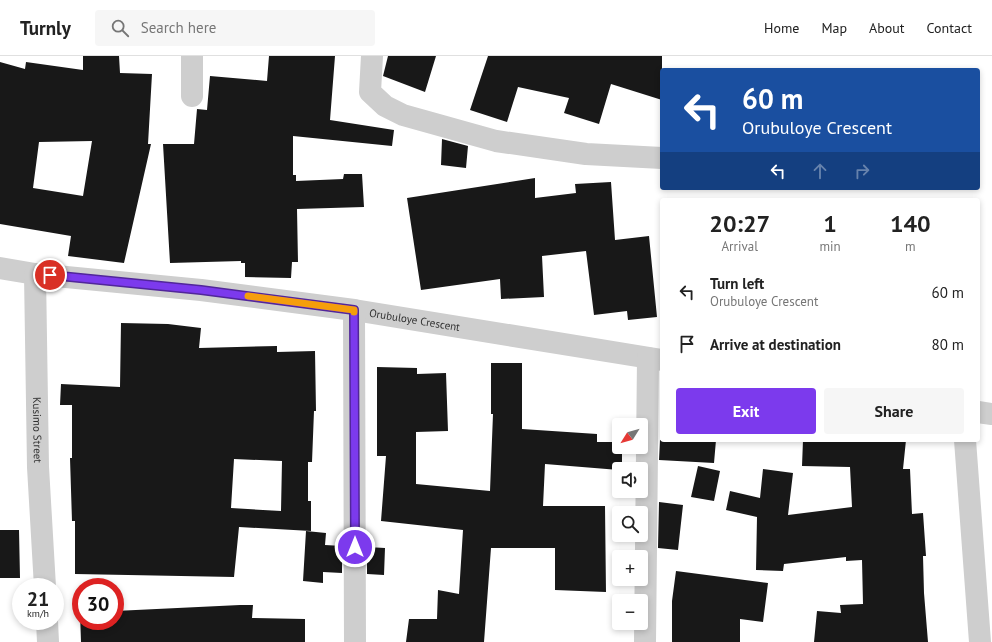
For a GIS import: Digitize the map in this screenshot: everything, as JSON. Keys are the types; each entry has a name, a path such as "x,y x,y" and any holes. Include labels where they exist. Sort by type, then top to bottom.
{"street":[{"path":"192,56 192,96"},
{"path":"372,56 370,92 385,106 403,115 496,141 586,154 660,158"},
{"name":"Orubuloye Crescent","path":"0,268 35,274 201,290 354,310 655,359"},
{"name":"Kusimo Street","path":"35,274 38,467 44,578"},
{"path":"354,310 355,642"},
{"path":"645,642 655,359"},
{"path":"980,412 992,414"},
{"path":"965,442 980,642"},
{"path":"47,630 48,642"}],"building":[{"path":"83,56 119,56 120,73 152,74 148,144 151,144 124,263 68,256 71,236 0,224 0,62 25,69 26,62 83,70","holes":["92,141 83,196 33,188 39,142"]},
{"path":"269,56 335,56 330,120 394,130 392,146 293,136 293,175 296,175 296,181 343,179 344,174 362,174 364,207 297,209 298,262 292,262 291,278 245,277 245,263 241,263 241,261 170,263 163,144 194,144 197,109 207,110 210,76 267,81"},
{"path":"388,56 436,56 425,92 383,76"},
{"path":"488,56 662,56 662,68 660,68 660,99 611,84 599,124 564,113 569,98 518,87 507,122 470,110"},
{"path":"442,139 468,146 466,168 441,165"},
{"path":"535,178 535,198 576,193 575,184 611,182 615,240 649,236 657,317 628,320 627,311 594,315 586,251 542,256 544,297 501,299 500,279 421,290 407,198"},
{"path":"121,323 168,324 201,328 199,348 277,346 277,352 315,351 316,411 314,411 312,462 308,462 308,501 311,501 311,531 239,527 234,577 75,574 75,521 72,521 70,458 72,458 72,405 60,405 61,384 120,387","holes":["234,459 282,461 281,511 231,508"]},
{"path":"491,363 522,363 522,429 597,434 597,442 612,442 612,454 622,454 622,462 612,462 612,469 545,464 543,506 605,506 606,592 555,590 555,548 491,548 484,642 406,642 409,619 437,619 438,590 459,594 463,530 381,521 386,456 377,456 377,367 417,368 417,374 446,373 448,431 416,432 416,484 490,491 493,414 491,414"},
{"path":"660,440 660,442 716,442 714,463 659,460"},
{"path":"803,442 906,442 903,469 910,469 912,514 923,513 926,556 923,556 924,593 928,642 814,642 817,611 841,613 840,605 863,604 862,560 846,561 846,557 784,564 783,571 756,570 757,517 726,510 730,491 760,498 763,469 793,473 788,515 852,507 850,467 802,466"},
{"path":"698,466 720,471 714,501 691,497"},
{"path":"659,502 683,505 678,550 658,548"},
{"path":"0,530 19,530 20,578 0,578"},
{"path":"306,531 326,533 325,545 342,546 342,573 323,572 323,583 303,581"},
{"path":"367,547 385,548 384,575 367,574"},
{"path":"676,571 768,583 763,622 740,619 740,642 672,642 672,601"},
{"path":"253,605 252,618 305,619 305,642 81,642 81,630 124,630 124,611"}],"slow traffic":[{"path":"248,296 354,310 354,312"}],"route":[{"path":"50,275 201,290 354,310 355,547"}]}
